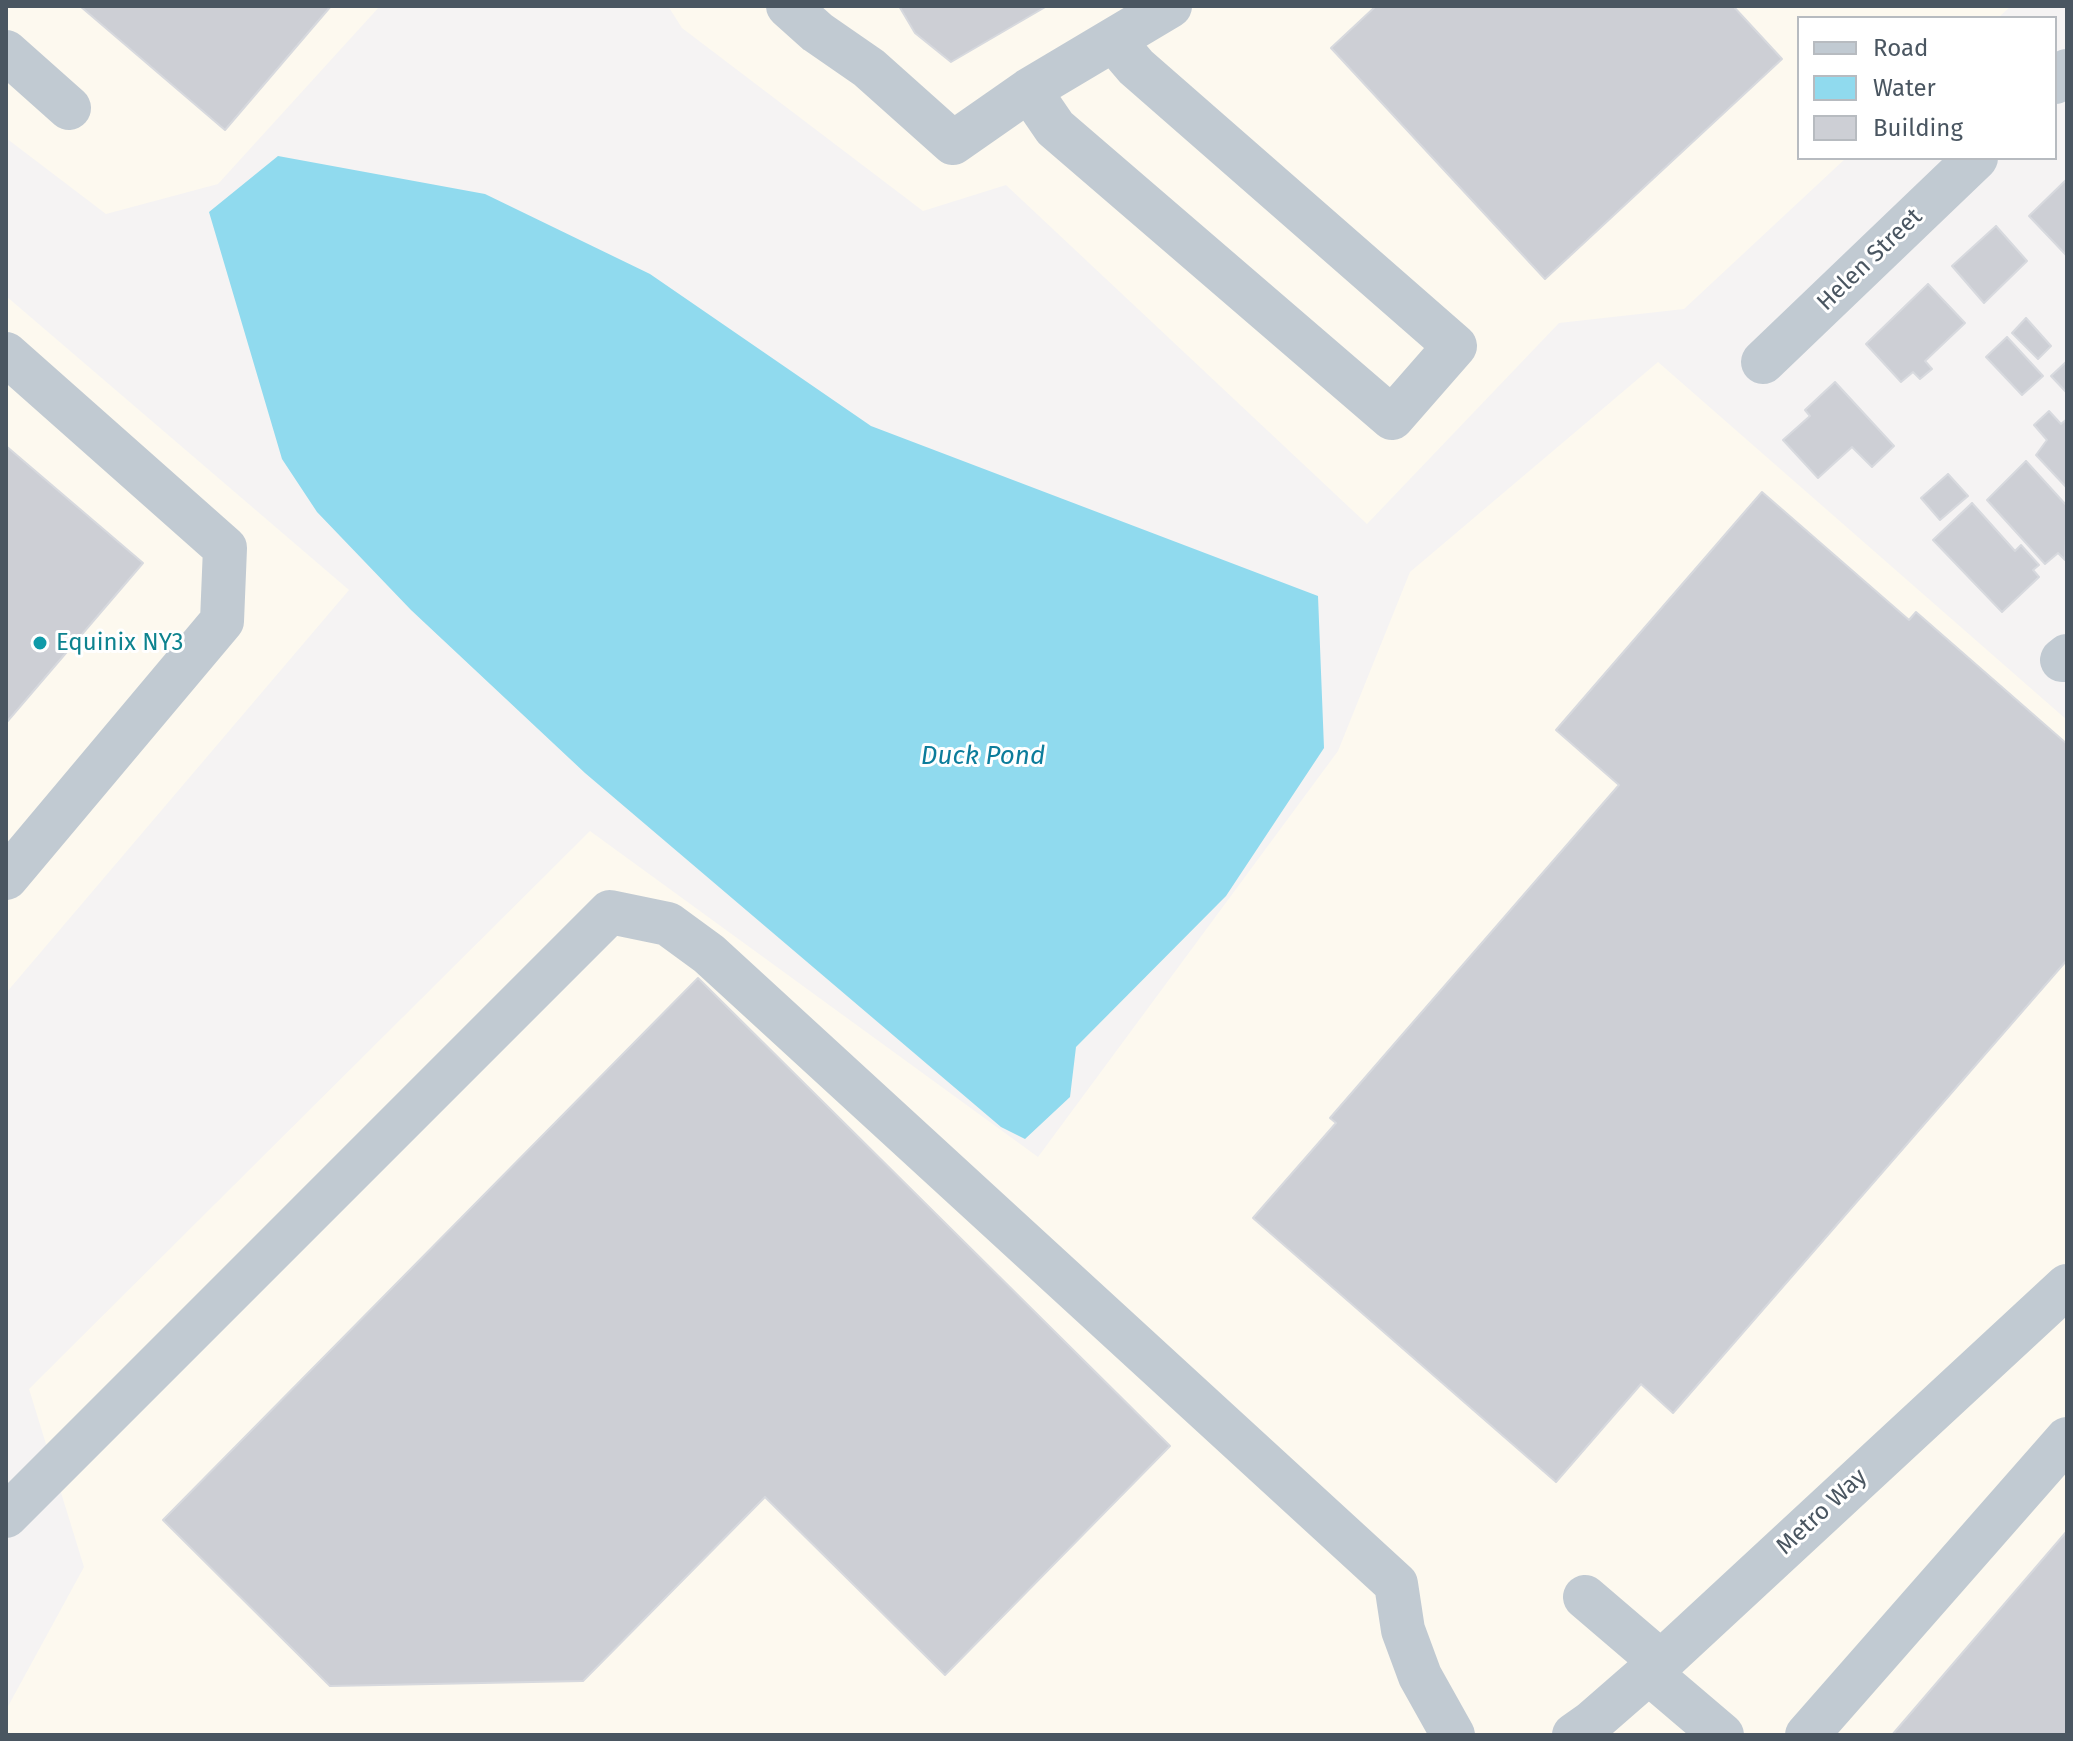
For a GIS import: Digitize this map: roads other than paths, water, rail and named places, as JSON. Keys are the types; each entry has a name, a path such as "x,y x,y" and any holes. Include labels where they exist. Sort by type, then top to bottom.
{"street":[{"path":"788,6 817,32 869,68 953,143 1029,90 1170,6"},
{"path":"1029,90 1055,128 1392,418 1455,346 1136,67 1113,40"},
{"path":"6,52 69,108"},
{"name":"Helen Street","path":"1763,362 1974,160"},
{"path":"6,354 225,548 222,621 6,878"},
{"path":"6,1516 610,912 668,924 709,954 1396,1584 1403,1630 1420,1676 1453,1735"},
{"name":"Metro Way","path":"1590,1731 1654,1667 2067,1286"},
{"path":"1807,1735 2067,1439"},
{"path":"1585,1597 1722,1735"}],"water":[{"name":"Duck Pond","path":"278,156 485,194 650,274 871,426 1318,596 1324,748 1226,896 1076,1047 1070,1097 1025,1139 1001,1127 585,773 411,610 317,512 282,459 209,212"}],"place":[{"name":"Equinix NY3","path":"40,643"}]}
